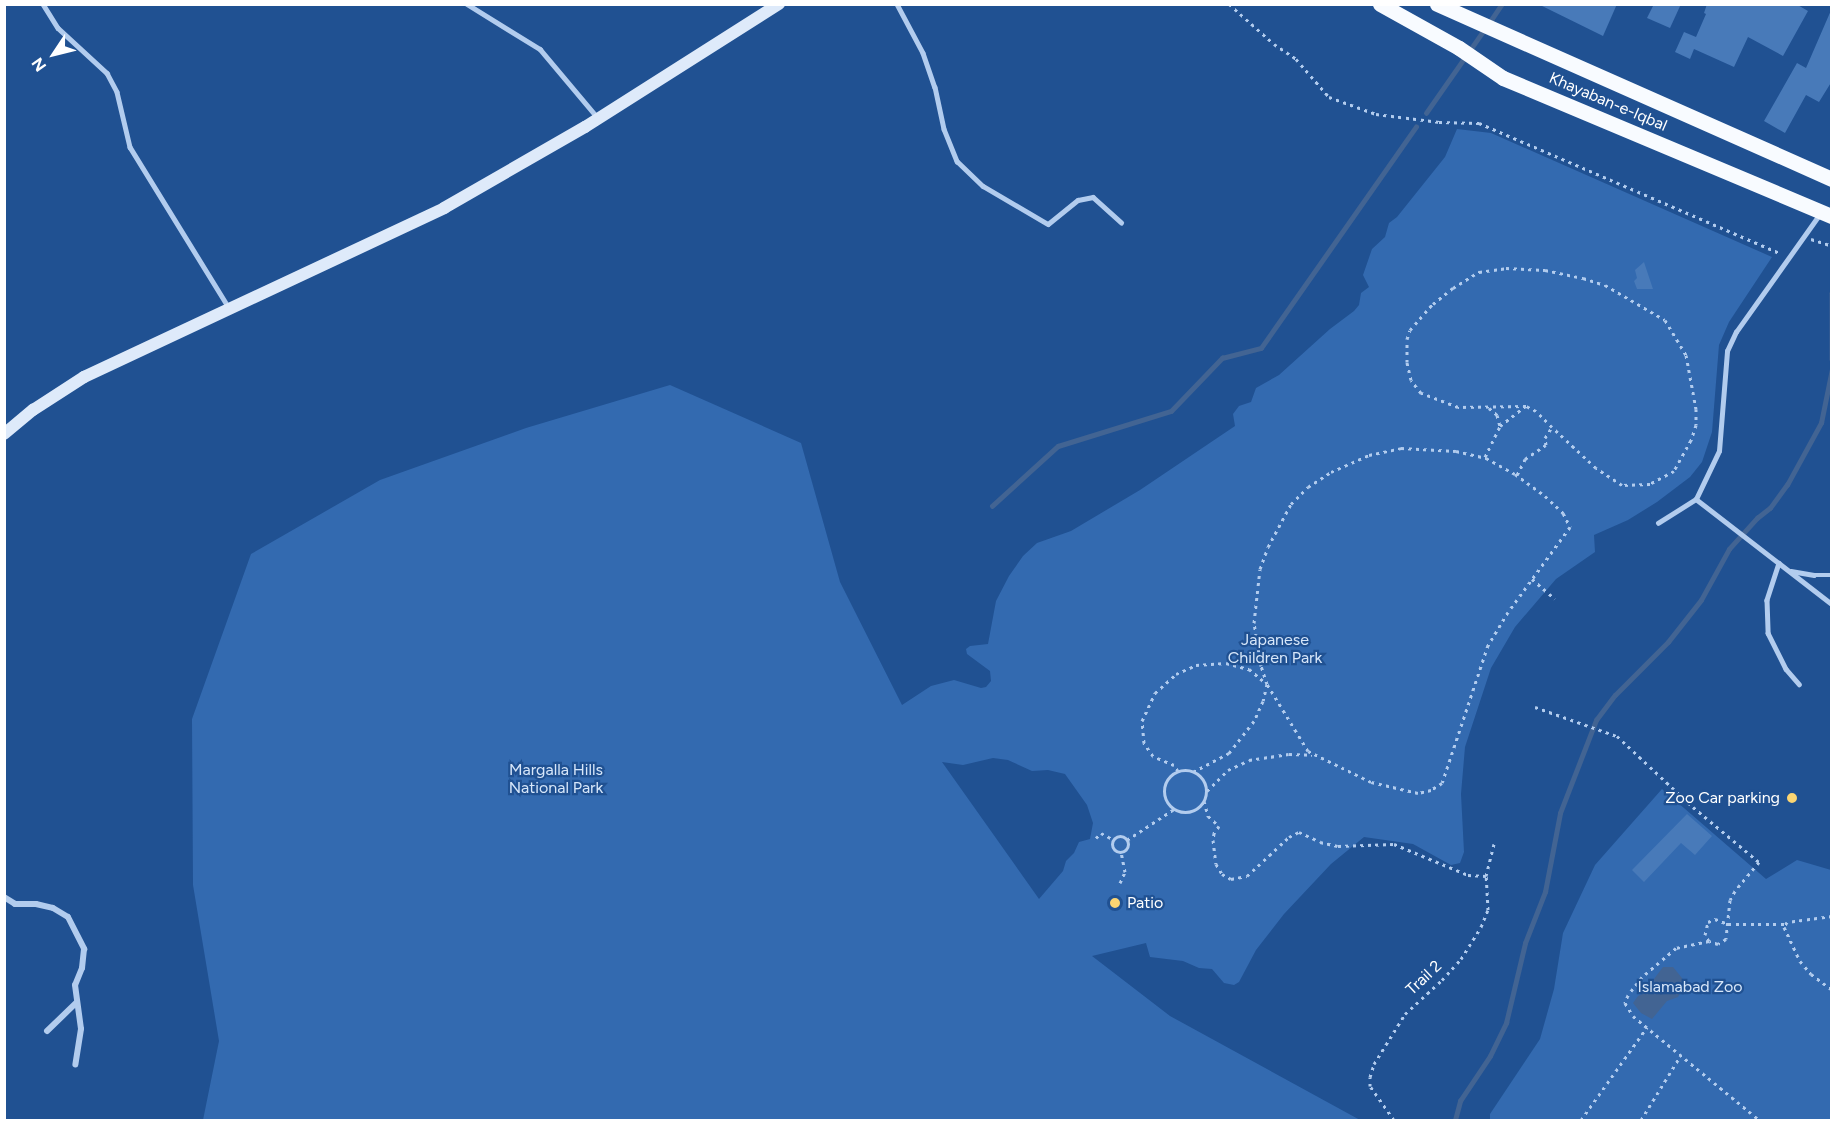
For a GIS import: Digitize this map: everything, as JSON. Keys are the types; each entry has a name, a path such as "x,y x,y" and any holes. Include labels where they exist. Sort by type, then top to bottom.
{"main road":[{"name":"Khayaban-e-Iqbal","path":"1380,4 1459,48 1503,78 1826,214"},
{"name":"Khayaban-e-Iqbal","path":"1437,4 1832,179"}],"street":[{"path":"4,434 33,410 84,376 444,208 598,119 779,4"},
{"path":"4,897 15,904 36,904 53,908 68,917 84,949 82,968 75,986 81,1029 75,1065"},
{"path":"46,1031 76,1003"}],"lane":[{"path":"43,4 58,28 107,73 117,92 130,147 229,308"},
{"path":"468,4 540,49 598,119"},
{"path":"897,4 923,53 935,87 944,129 957,161 982,186 1048,224 1078,200 1093,197 1121,222"},
{"path":"1658,523 1696,499 1719,451 1727,351 1736,332 1804,236 1826,214"},
{"path":"1696,499 1832,604"},
{"path":"1779,563 1767,600 1768,633 1786,669 1799,684"},
{"path":"1788,570 1814,575 1832,574"}],"path":[{"path":"1230,4 1274,44 1296,59 1329,97 1376,114 1438,122 1479,123 1789,258"},
{"path":"1804,236 1832,246"},
{"path":"1498,268 1531,268 1583,278 1605,285 1665,320 1686,356 1696,405 1695,429 1684,458 1674,471 1650,484 1633,486 1618,483 1596,468 1536,411 1526,406 1455,406 1426,396 1414,386 1407,362 1407,339 1413,326 1436,301 1477,273 1498,268"},
{"path":"1486,406 1497,415 1500,426"},
{"path":"1484,458 1500,426 1526,406"},
{"path":"1517,475 1525,459 1546,446 1545,438 1552,427"},
{"path":"1178,771 1165,786 1166,799 1174,809 1187,812 1200,806 1206,794 1228,770 1249,760 1289,754 1313,755 1363,779 1400,791 1425,793 1438,787 1444,777 1488,645 1508,612 1567,535 1569,523 1560,508 1517,475 1484,458 1441,449 1389,450 1356,460 1331,472 1291,504 1268,547 1258,578 1254,622 1261,666 1267,684 1294,731 1313,755"},
{"path":"1533,579 1555,599"},
{"path":"1178,771 1174,765 1150,752 1144,743 1142,733 1146,711 1166,681 1190,667 1221,662 1249,669 1267,684"},
{"path":"1178,771 1193,772 1215,762 1234,747 1257,714 1267,684"},
{"path":"1535,707 1602,729 1624,742 1693,807 1759,862 1735,891 1729,908 1726,939 1719,944 1709,941 1676,948 1642,977 1628,995 1626,1008 1759,1120"},
{"path":"1193,772 1203,780 1206,794"},
{"path":"1204,801 1208,816 1219,826 1214,832 1213,840 1216,864 1222,874 1231,879 1246,876 1289,837 1299,832 1320,842 1338,846 1394,844 1468,875 1486,876"},
{"path":"1127,840 1174,809"},
{"path":"1096,838 1101,833 1114,840"},
{"path":"1121,852 1113,848 1114,840 1120,836 1127,840"},
{"path":"1121,852 1127,847 1127,840"},
{"name":"Trail 2","path":"1394,1120 1370,1086 1374,1064 1405,1014 1442,980 1461,958 1481,927 1488,903 1486,876 1494,844"},
{"path":"1120,883 1125,872 1121,852"},
{"path":"1709,941 1705,935 1708,922 1715,919 1722,919 1728,924 1785,924 1832,916"},
{"path":"1785,924 1785,932 1800,961 1811,974 1832,990"},
{"path":"1581,1120 1647,1027"},
{"path":"1641,1120 1681,1055"}],"green space":[{"name":"Margalla Hills National Park","path":"1457,129 1491,133 1772,257 1729,322 1719,345 1712,432 1702,462 1690,477 1657,502 1628,520 1594,535 1595,552 1556,579 1515,627 1491,668 1465,747 1461,794 1464,852 1460,863 1451,865 1413,844 1364,837 1331,864 1284,914 1256,950 1239,982 1234,985 1224,983 1212,969 1199,968 1183,961 1150,957 1146,943 1092,956 1170,1016 1360,1120 203,1120 219,1041 193,885 192,719 251,554 380,480 526,428 670,385 801,443 840,582 902,705 931,686 954,680 981,688 986,687 991,681 990,671 967,654 966,649 970,646 988,644 996,601 1023,556 1037,543 1071,531 1140,490 1235,426 1233,414 1239,406 1251,402 1256,388 1279,375 1359,305 1361,293 1369,287 1363,275 1372,249 1385,237 1389,223 1397,217 1445,157","holes":["993,758 1008,760 1032,771 1048,770 1065,774 1087,805 1093,823 1090,839 1079,842 1074,853 1066,861 1063,871 1039,899 942,762 963,765"]},
{"name":"Islamabad Zoo","path":"1662,789 1766,879 1797,860 1831,870 1831,1120 1490,1120 1490,1114 1540,1039 1554,989 1563,933 1595,865"}],"shaded area":[{"path":"1663,967 1673,967 1686,983 1678,997 1667,1001 1652,1019 1641,1013 1633,1003 1638,996 1655,988 1654,979"}],"building":[{"path":"1538,4 1617,4 1603,36"},
{"path":"1654,4 1681,4 1670,28 1647,18"},
{"path":"1707,4 1796,4 1808,11 1783,56 1748,37 1734,67 1694,49 1690,59 1675,52 1684,32 1696,37 1706,14 1704,13"},
{"path":"1832,8 1832,81 1819,102 1806,95 1785,133 1764,121 1797,63 1806,68"},
{"path":"1644,262 1653,289 1637,289 1634,281 1637,278 1635,270"},
{"path":"1687,814 1712,836 1695,855 1681,843 1644,882 1632,870"},
{"name":"Patio","path":"1115,896 1121,902 1115,908 1109,902"}],"waterway":[{"path":"1489,23 1502,4"},
{"path":"1426,113 1484,30"},
{"path":"992,506 1058,446 1171,411 1222,358 1261,348 1416,127"},
{"path":"1832,293 1832,359"},
{"path":"1455,1120 1460,1101 1490,1056 1506,1023 1525,943 1545,892 1560,813 1596,720 1615,695 1668,642 1701,600 1729,549 1757,518 1770,508 1787,485 1821,423 1832,369"}],"place":[{"name":"Zoo Car parking","path":"1792,798"},
{"name":"Patio","path":"1115,903"}],"park label":[{"name":"Japanese Children Park","path":"1275,649"}]}
